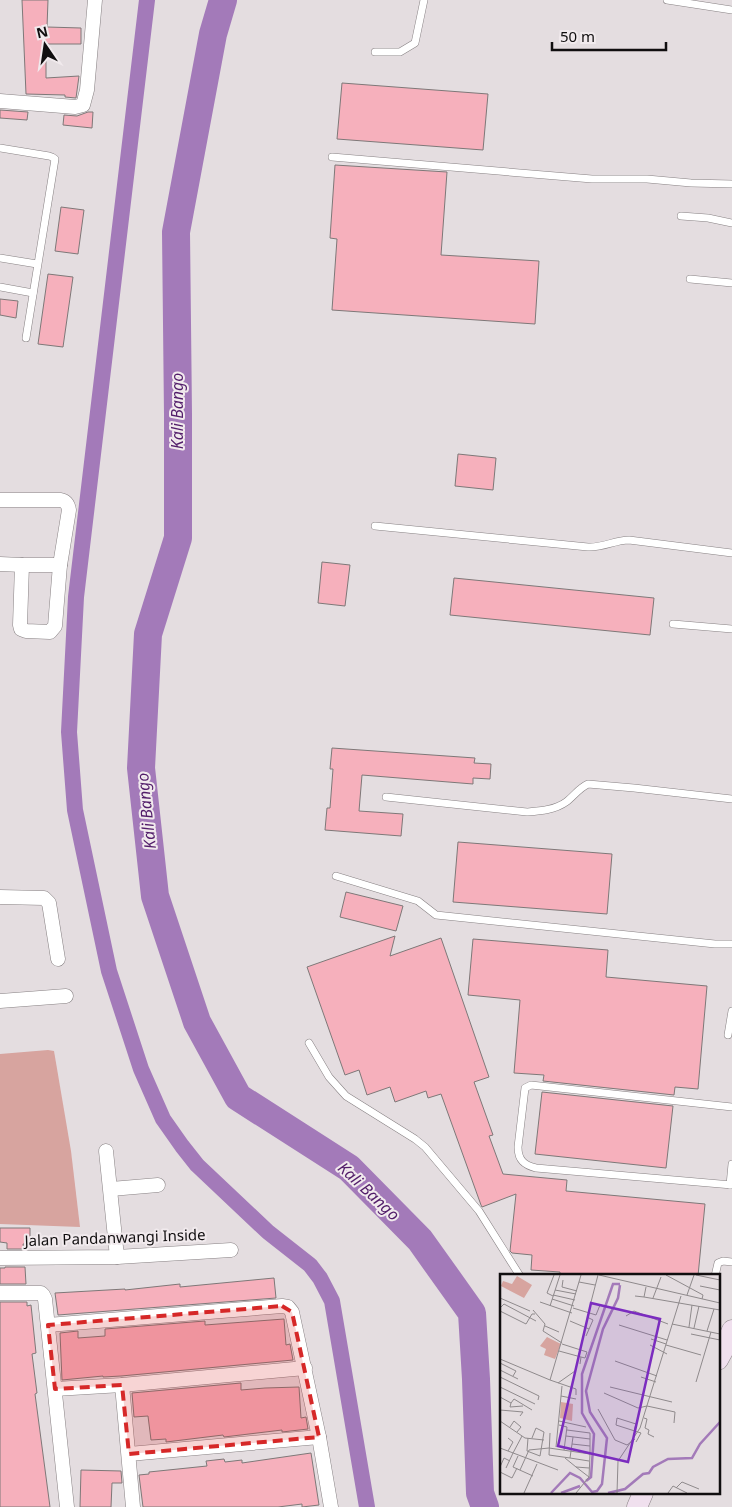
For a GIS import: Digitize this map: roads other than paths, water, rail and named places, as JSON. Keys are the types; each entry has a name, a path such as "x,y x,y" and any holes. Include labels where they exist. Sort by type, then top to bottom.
{"street":[{"path":"0,101 74,107 83,105 88,90 95,0"},
{"path":"0,500 60,500 66,502 69,510 60,565 55,626 50,632 26,631 21,628 22,565"},
{"path":"0,564 60,565"},
{"path":"0,897 44,898 49,903 58,959"},
{"path":"0,1001 66,996"},
{"path":"106,1151 117,1257"},
{"path":"111,1189 158,1185"},
{"name":"Jalan Pandanwangi Inside","path":"0,1258 117,1257 232,1250"},
{"path":"0,1293 41,1293 45,1299 67,1507"},
{"path":"48,1325 285,1306 290,1308 305,1368 331,1507"},
{"path":"720,1356 732,1330"},
{"path":"55,1389 122,1385 305,1368"},
{"path":"122,1385 133,1507"},
{"path":"129,1454 319,1438"},
{"path":"637,1507 643,1494"}],"lane":[{"path":"375,52 400,52 415,43 424,0"},
{"path":"667,0 732,10"},
{"path":"0,148 49,156 55,159 26,338"},
{"path":"332,157 592,179 647,179 732,184"},
{"path":"681,216 714,219 732,223"},
{"path":"0,258 37,264"},
{"path":"690,279 732,283"},
{"path":"0,287 33,293"},
{"path":"375,526 597,548 618,541 629,540 732,553"},
{"path":"673,624 732,629"},
{"path":"386,797 527,812 560,806 583,786 588,784 732,800"},
{"path":"336,876 418,901 436,915 715,944 732,944"},
{"path":"728,1035 732,1010"},
{"path":"309,1044 329,1077 346,1096 426,1147 479,1211 519,1274"},
{"path":"732,1108 531,1085 525,1088 518,1147 518,1154 522,1162 527,1166 536,1168 731,1185 732,1164"},
{"path":"715,1274 718,1263 722,1261 732,1262"}],"waterway":[{"name":"Kali Bango","path":"147,0 76,597 69,732 75,810 109,971 141,1069 163,1119 197,1165 268,1232 310,1265 320,1278 332,1301 367,1507"},
{"name":"Kali Bango","path":"223,0 213,34 176,232 178,538 148,634 141,768 155,896 197,1022 238,1097 349,1168 420,1240 472,1313 480,1493 485,1507"}]}
